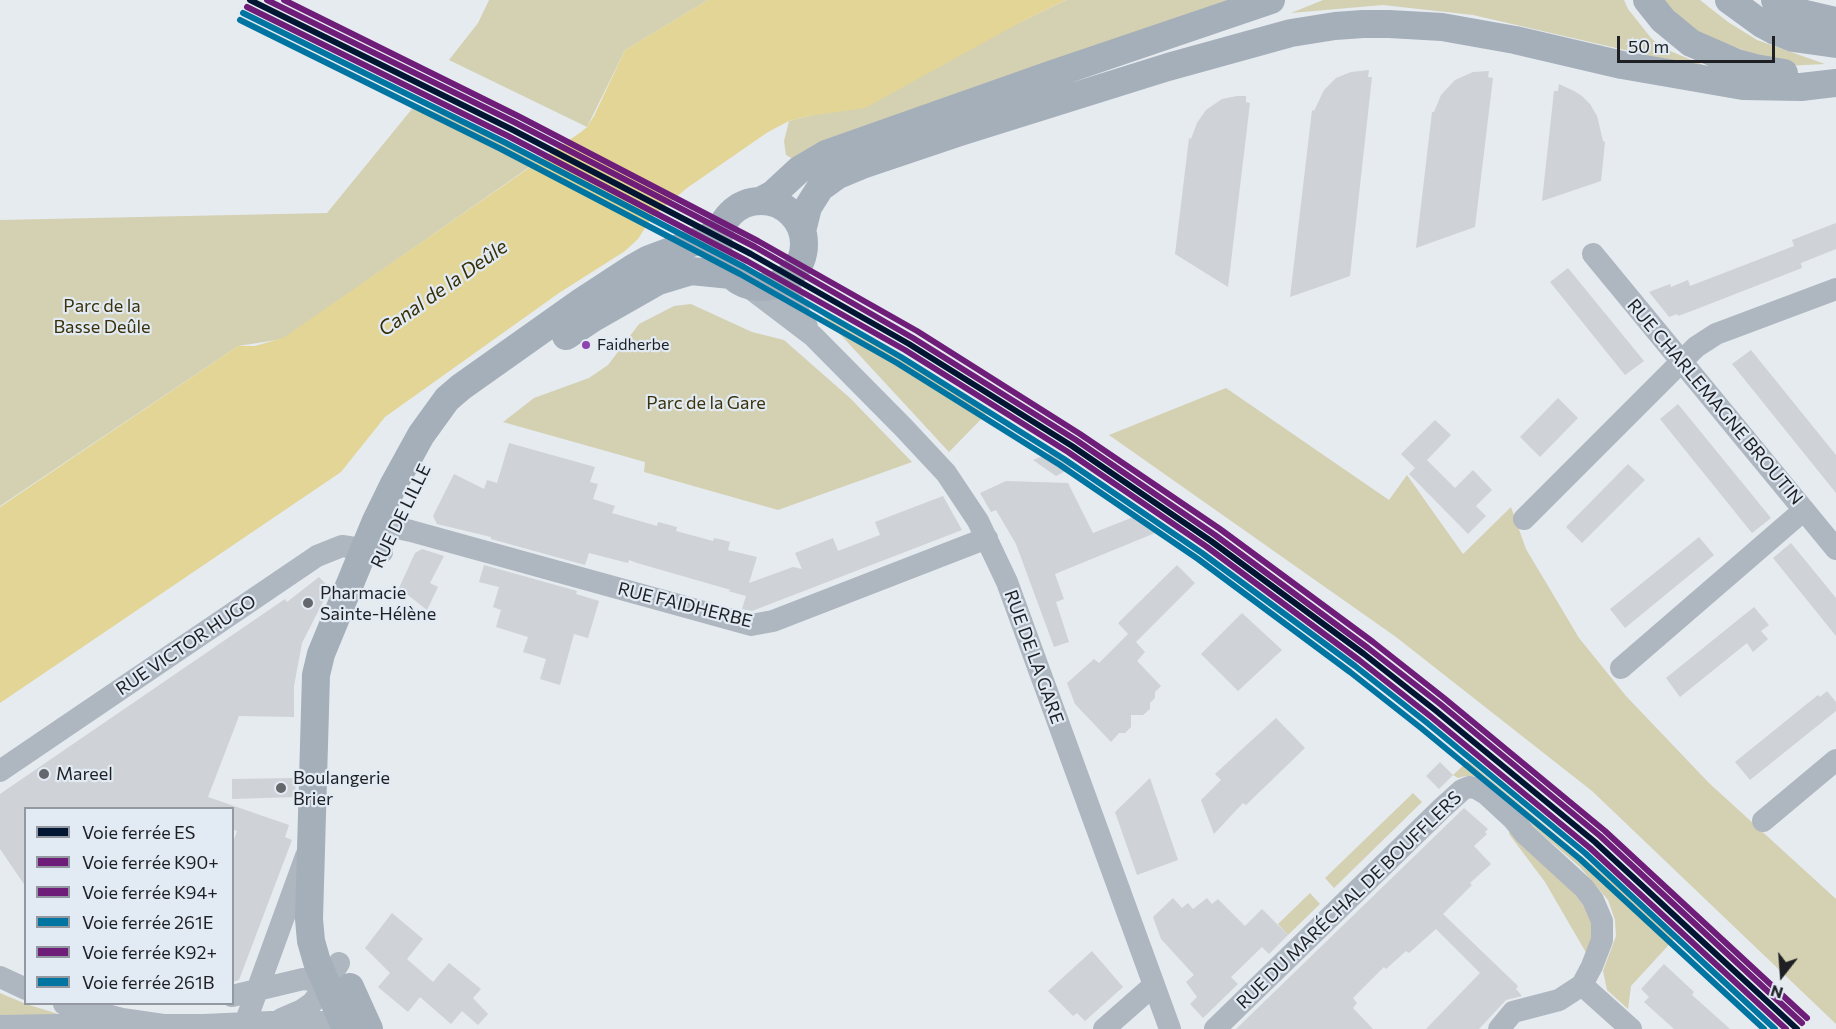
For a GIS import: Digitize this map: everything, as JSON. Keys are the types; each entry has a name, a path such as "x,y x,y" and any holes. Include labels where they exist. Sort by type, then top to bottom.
{"main road":[{"path":"760,201 782,207 794,217 802,231 804,244 802,258 788,278 771,286 759,287 738,280 723,266 718,243 720,231 726,219 735,210 773,194 799,170 826,154 1271,0"},
{"path":"1647,0 1663,20 1692,42 1737,63 1777,72 1800,74 1836,71"},
{"path":"1729,0 1775,31 1793,38 1836,44"},
{"path":"1775,0 1801,13 1836,21"},
{"path":"802,231 808,207 820,188 838,175 855,167 1168,67 1292,33 1363,24 1431,26 1515,40 1622,65 1743,86 1801,87 1836,83"},
{"name":"RUE DE LILLE","path":"333,973 317,962 311,941 309,919 315,684 318,664 384,525 394,484 421,435 447,399 581,302 633,268 649,259 720,231"},
{"name":"RUE DE LILLE","path":"384,525 436,444 460,412 473,400 592,318 658,280 691,271 738,280"},
{"name":"RUE DE LILLE","path":"353,1020 333,973 324,903 328,695 338,654 373,551"}],"street":[{"path":"1050,75 1129,40 1230,0"},
{"path":"1622,65 1768,99 1836,97"},
{"name":"RUE CHARLEMAGNE BROUTIN","path":"1593,254 1836,549"},
{"name":"RUE DE LA GARE","path":"788,278 794,304 813,336"},
{"name":"RUE DE LA GARE","path":"738,280 813,336 933,458 958,490 987,538 1007,582 1170,1029"},
{"path":"1524,519 1696,347 1716,334 1836,289"},
{"path":"1621,668 1804,510"},
{"name":"RUE FAIDHERBE","path":"384,525 751,625 773,621 987,538"},
{"name":"RUE VICTOR HUGO","path":"0,771 316,556 342,546 373,551"},
{"path":"1763,821 1836,760"},
{"name":"RUE DU MARÉCHAL DE BOUFFLERS","path":"1215,1029 1462,790 1469,787 1486,794 1538,847 1584,888 1599,911 1602,921 1602,940 1592,966 1581,985"},
{"name":"RUE DE LILLE","path":"244,1026 311,843"},
{"path":"0,967 24,973"},
{"path":"234,996 303,979 315,980 333,973"},
{"path":"270,1025 308,1006 333,973"},
{"path":"0,977 24,988"},
{"path":"1104,1029 1154,985"},
{"path":"1499,1029 1513,1012 1559,1000 1581,985 1631,1029"},
{"path":"256,990 266,1002 270,1025"},
{"path":"68,1005 142,1023"},
{"path":"0,1026 90,1026 142,1023 244,1026 353,1020"}],"green space":[{"path":"489,0 708,0 625,50 587,127 449,60 478,23"},
{"path":"1066,0 1230,0 795,160 786,155 784,141 789,121 809,116"},
{"path":"1323,0 1624,0 1628,9 1651,38 1663,48 1720,72 1473,15 1383,5 1291,13"},
{"path":"1661,0 1700,0 1728,22 1757,40 1825,64 1785,66 1693,31"},
{"name":"Parc de la Basse Deûle","path":"416,104 511,145 538,161 283,339 238,346 0,506 0,220 327,213"},
{"name":"Parc de la Gare","path":"691,304 752,332 784,340 850,398 912,462 778,510 644,472 645,462 503,422 534,398 589,378 608,365 639,324 674,306"},
{"path":"814,306 990,410 949,452"},
{"path":"1226,388 1389,500 1407,475 1463,554 1511,507 1526,549 1579,638 1626,696 1709,783 1836,899 1836,1024 1592,791 1396,637 1109,435"},
{"path":"1468,761 1677,936 1631,986 1628,1009 1607,990 1603,971 1616,936 1615,920 1608,900 1580,867 1538,831 1491,784 1477,776 1458,778 1453,775"},
{"path":"1413,793 1422,802 1334,888 1325,878"},
{"path":"1511,830 1566,882 1595,921 1588,956 1545,882 1509,834"},
{"path":"1310,893 1320,904 1288,935 1278,924"},
{"path":"0,993 24,1005 65,1016 0,1019"}],"water":[{"name":"Canal de la Deûle","path":"708,0 1066,0 1023,21 865,108 809,116 789,121 768,132 687,188 652,217 638,239 625,251 559,293 385,417 341,472 0,703 0,507 238,346 255,346 283,338 581,132 594,116 625,50"}],"building":[{"path":"1369,70 1368,77 1372,77 1350,276 1290,297 1312,110 1314,111 1324,90 1336,78 1351,72"},
{"path":"1489,71 1488,77 1493,78 1475,227 1416,248 1432,112 1441,95 1455,80 1473,72"},
{"path":"1559,84 1582,96 1597,116 1605,142 1601,181 1542,201 1554,91 1558,91"},
{"path":"1246,96 1246,102 1250,103 1228,287 1175,254 1189,138 1191,139 1197,123 1206,110 1222,99"},
{"path":"1836,223 1836,249 1801,263 1802,268 1689,312 1669,317 1649,292 1688,280 1690,286 1794,246 1792,240"},
{"path":"1568,268 1644,361 1625,375 1550,282"},
{"path":"1751,350 1836,455 1836,493 1732,364"},
{"path":"1558,398 1578,418 1540,457 1520,437"},
{"path":"1678,404 1771,518 1752,533 1660,419"},
{"path":"1435,420 1451,435 1427,460 1455,488 1473,470 1492,490 1476,506 1486,516 1468,534 1409,474 1415,468 1401,454"},
{"path":"509,443 595,467 590,482 598,484 593,499 615,506 612,513 657,526 658,522 677,527 676,531 713,541 714,538 730,542 728,550 757,557 749,583 793,567 802,569 795,553 833,538 838,551 880,535 875,522 943,496 962,530 752,611 742,609 746,596 629,560 628,563 589,553 585,565 491,539 491,537 437,524 433,516 454,474 484,489 487,480 497,483"},
{"path":"1053,452 1073,467 1056,476 1033,460"},
{"path":"1628,464 1645,480 1582,543 1566,527"},
{"path":"1006,481 1068,483 1093,533 1136,516 1155,533 1055,574 1064,599 1056,602 1069,642 1054,647 1016,544 996,510 991,512 980,493"},
{"path":"1699,537 1714,555 1625,628 1610,609"},
{"path":"1791,543 1836,598 1836,636 1773,558"},
{"path":"422,549 444,556 430,583 438,587 427,610 399,588 415,553"},
{"path":"484,565 577,591 576,594 599,601 588,638 574,634 560,685 540,679 546,659 523,652 528,637 496,627 501,610 493,607 499,587 479,582"},
{"path":"1177,565 1195,583 1136,642 1145,652 1137,661 1161,686 1155,692 1150,709 1143,715 1131,715 1131,727 1125,733 1119,733 1111,742 1075,704 1067,683 1094,659 1099,663 1128,634 1118,623"},
{"path":"319,577 330,588 302,643 294,686 294,717 239,716 208,797 289,825 285,837 292,840 239,980 234,981 234,839 237,831 234,830 234,807 24,807 24,884 0,849 0,794 285,599 287,602"},
{"path":"1754,607 1769,625 1761,631 1768,639 1753,652 1747,643 1680,697 1666,678"},
{"path":"1242,613 1282,650 1238,691 1201,654"},
{"path":"1827,691 1836,702 1836,711 1750,780 1735,762 1818,695 1820,697"},
{"path":"1276,718 1305,748 1246,805 1243,803 1214,834 1201,800 1221,780 1215,774"},
{"path":"1440,762 1453,775 1439,789 1426,776"},
{"path":"296,778 295,797 232,799 232,779"},
{"path":"1150,778 1178,860 1137,875 1115,812"},
{"path":"1464,808 1488,829 1485,832 1487,834 1474,846 1491,864 1470,883 1472,885 1443,914 1518,986 1516,989 1522,996 1506,1000 1479,1029 1426,1029 1480,973 1436,929 1409,953 1406,951 1386,969 1384,967 1353,998 1357,1003 1353,1008 1373,1029 1236,1029"},
{"path":"1173,898 1182,908 1188,903 1193,909 1207,898 1212,904 1218,899 1245,926 1262,909 1288,935 1269,954 1262,947 1231,977 1238,984 1203,1018 1190,1004 1197,997 1186,982 1194,975 1161,939 1153,917"},
{"path":"392,913 423,939 407,959 433,982 449,963 481,989 473,998 488,1014 478,1025 462,1011 451,1024 420,997 408,1012 378,987 390,973 365,948"},
{"path":"1092,951 1123,987 1085,1021 1077,1013 1073,1016 1048,991"},
{"path":"1664,964 1694,992 1692,995 1730,1029 1674,1029 1644,1002 1649,997 1641,989"}],"rail line":[{"name":"ES","path":"250,0 511,129 751,254 909,344 1072,446 1211,541 1364,654 1435,710 1595,842 1797,1029"},
{"name":"K94+","path":"267,0 514,122 755,247 913,338 1076,440 1215,535 1440,704 1600,836 1802,1023"},
{"name":"K92+","path":"284,0 518,116 758,241 917,331 1080,434 1220,529 1373,642 1444,698 1605,831 1807,1018"},
{"name":"K90+","path":"247,7 508,136 747,261 905,350 1068,452 1207,547 1430,716 1590,848 1786,1029"},
{"name":"261E","path":"243,13 504,142 744,267 901,357 1064,459 1202,553 1355,666 1426,722 1585,853 1775,1029"},
{"name":"261B","path":"240,20 501,149 740,274 897,363 1060,465 1198,559 1421,728 1580,859 1764,1029"}],"place":[{"name":"Faidherbe","path":"586,345"},
{"name":"Pharmacie Sainte-Hélène","path":"308,603"},
{"name":"Mareel","path":"44,774"},
{"name":"Boulangerie Brier","path":"281,788"}]}
